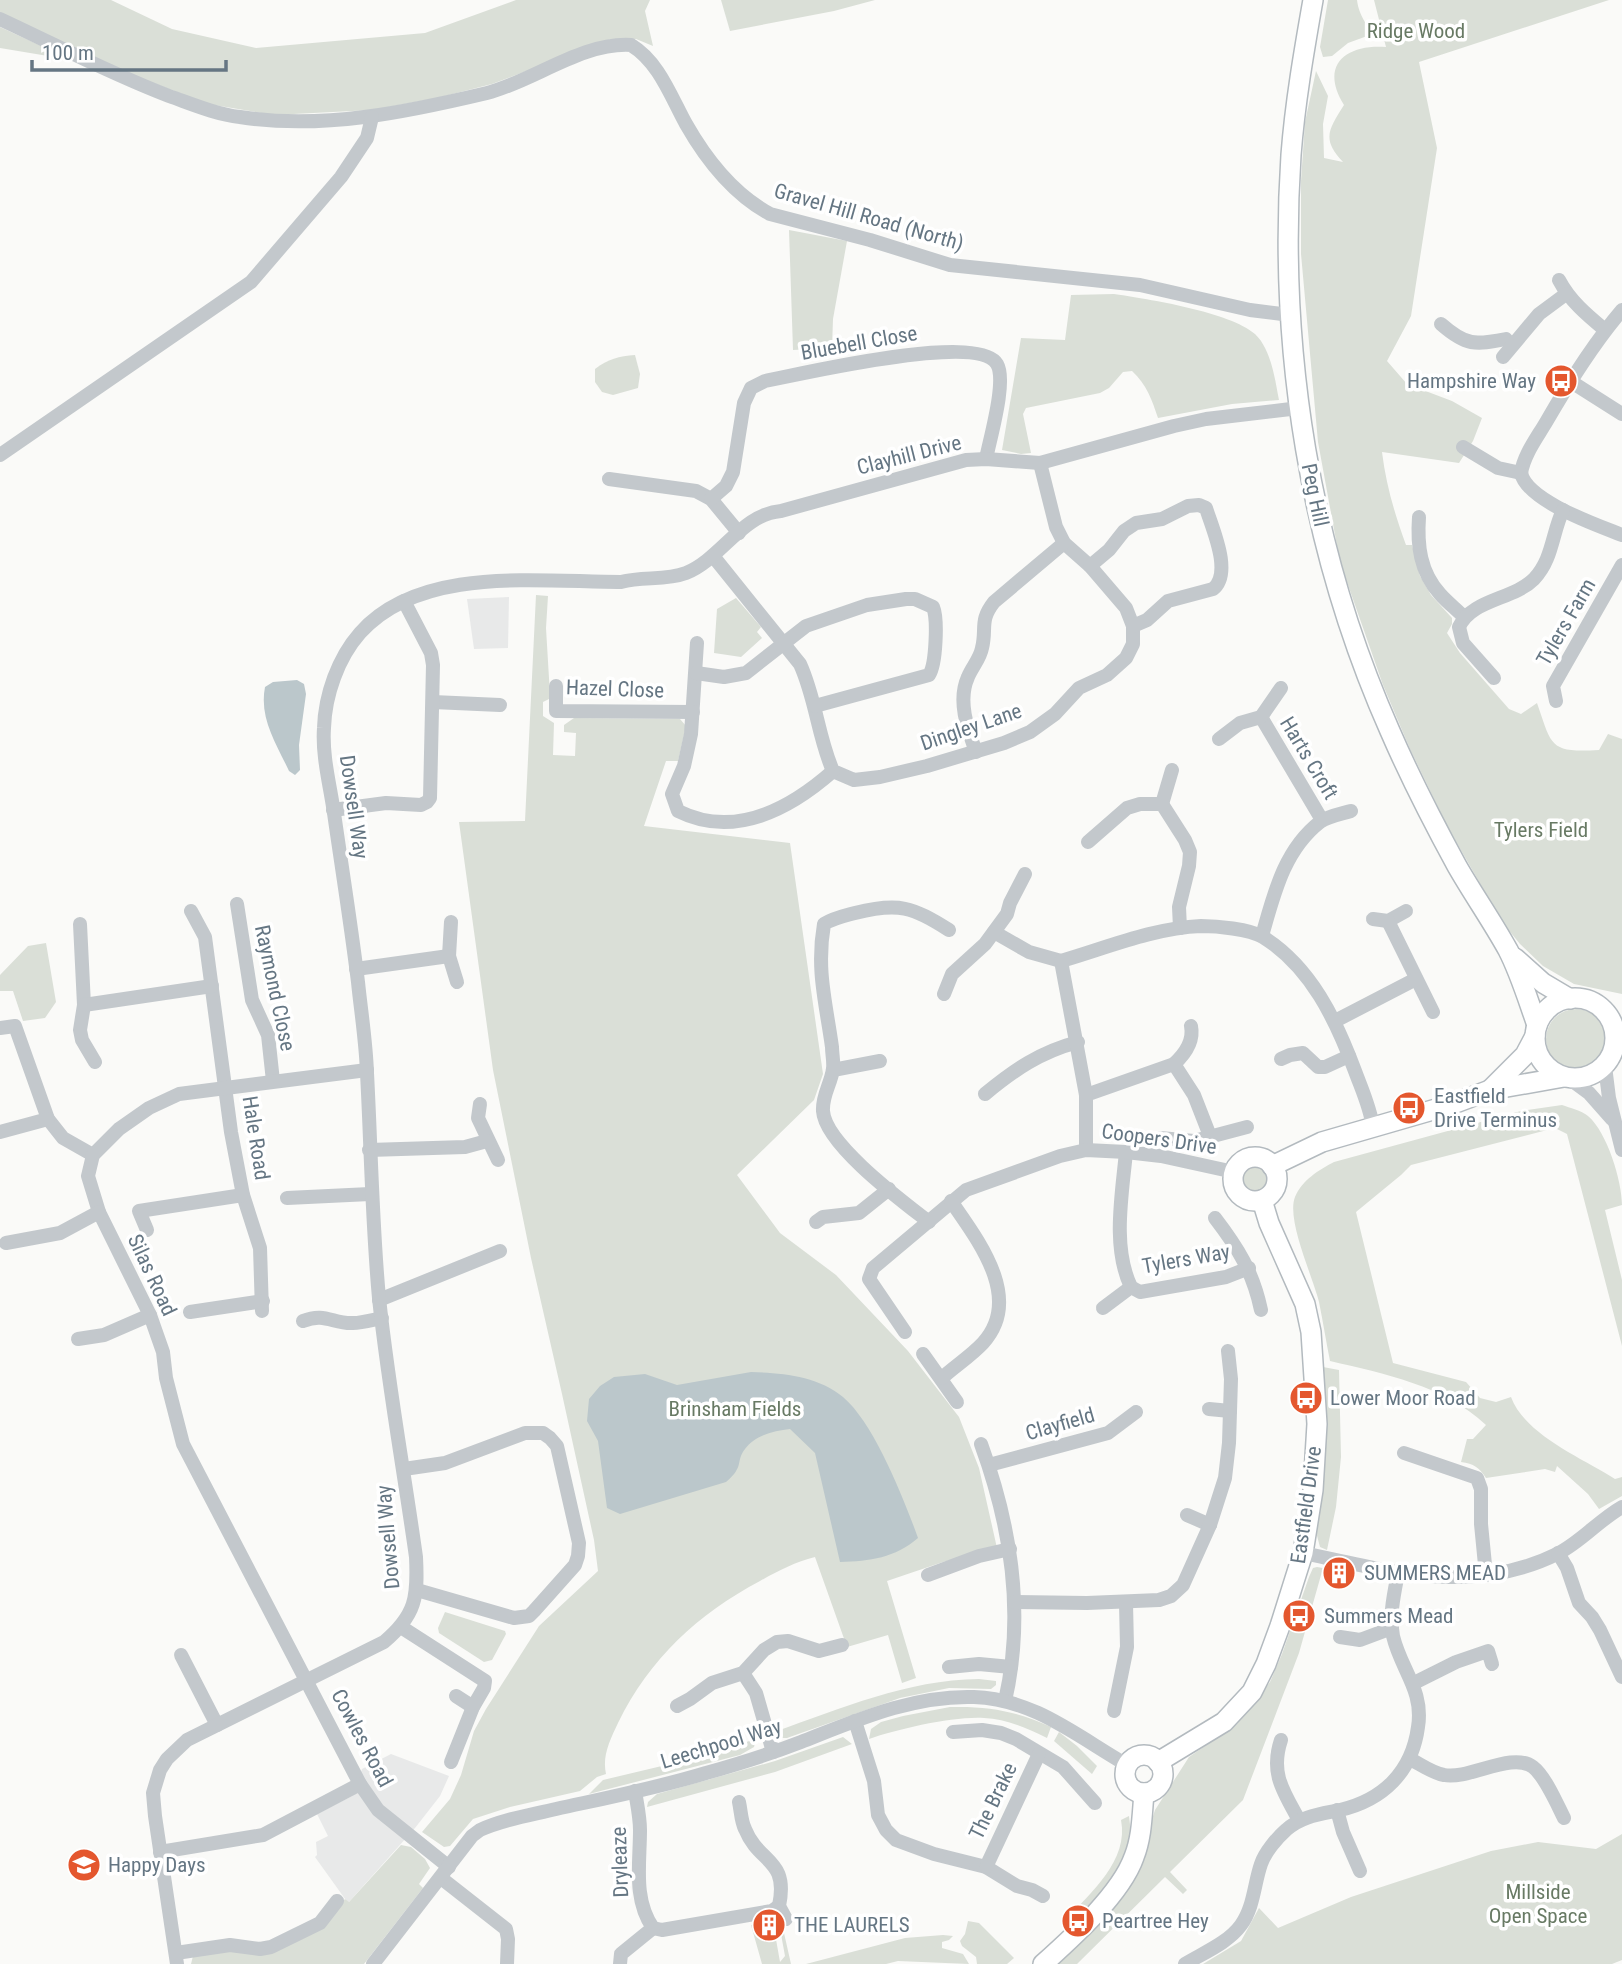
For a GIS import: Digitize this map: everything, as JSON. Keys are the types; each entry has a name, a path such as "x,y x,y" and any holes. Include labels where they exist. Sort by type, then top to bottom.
{"street":[{"name":"Peg Hill","path":"1313,0 1291,155 1290,315 1299,408 1324,536 1360,656 1389,730 1436,827 1508,950"},
{"name":"Gravel Hill Road (North)","path":"0,19 125,78 203,108 239,117 274,120 372,117 492,91 603,47 632,45 649,59 694,137 730,185 770,214 870,240 950,265 1140,285 1250,310 1290,315"},
{"path":"0,455 251,282 341,177 367,138 372,117"},
{"path":"1559,280 1566,294 1605,330"},
{"path":"1441,324 1456,338 1471,344 1507,340 1566,294"},
{"path":"1622,310 1570,381 1527,456 1521,473 1522,479 1532,490 1563,510 1622,535"},
{"path":"1503,357 1507,340"},
{"name":"Bluebell Close","path":"711,499 726,486 733,471 744,404 751,388 765,381 918,352 956,351 988,356 997,364 1001,381 986,459"},
{"path":"1570,381 1622,414"},
{"name":"Clayhill Drive","path":"547,582 621,582 666,578 685,573 713,556 769,512 966,460 1040,463 1184,424 1299,408"},
{"path":"1463,447 1498,468 1521,473"},
{"path":"1040,463 1056,527 1064,543 1090,566 1126,608 1133,626 1147,620 1168,601 1213,589 1218,585 1222,573 1221,557 1206,508 1199,505 1188,506 1162,519 1136,523 1124,531 1109,550 1090,566"},
{"path":"609,479 682,488 711,499 739,533"},
{"path":"1494,678 1463,643 1458,632 1464,617 1473,610 1514,593 1532,580 1547,561 1563,510"},
{"path":"1419,517 1418,544 1424,569 1440,595 1464,617"},
{"path":"976,752 967,725 964,689 981,654 986,613 995,602 1064,543"},
{"path":"697,643 691,734 684,766 672,794 678,811 687,816 732,823 758,818 812,790 833,771 827,758 809,685 800,664 713,556"},
{"name":"Tylers Farm","path":"1556,701 1553,686 1622,565"},
{"name":"Dowsell Way","path":"177,1959 153,1793 160,1770 167,1759 187,1740 384,1642 401,1627 410,1613 417,1590 416,1557 379,1300 370,1194 367,1070 356,968 324,750 324,728 332,686 347,651 361,632 404,601 448,586 547,582"},
{"path":"696,673 724,677 746,673 806,626 867,605 915,599 933,607 937,622 934,635 936,659 929,675 815,706"},
{"path":"333,810 386,803 421,805 430,798 433,665 431,653 404,601"},
{"name":"Dingley Lane","path":"833,771 854,780 867,778 976,752 1030,732 1055,714 1079,688 1115,670 1126,658 1133,644 1133,626"},
{"name":"Hazel Close","path":"556,686 556,711 693,712"},
{"name":"Harts Croft","path":"1219,739 1240,723 1261,717 1280,688"},
{"path":"433,702 500,705"},
{"name":"Harts Croft","path":"1261,717 1322,820"},
{"path":"1172,769 1162,804 1190,852 1178,907 1180,928"},
{"path":"1088,842 1128,808 1140,804 1162,804"},
{"name":"Harts Croft","path":"1262,936 1283,868 1299,843 1322,820 1351,811"},
{"path":"944,994 952,974 968,962 1007,914 1025,874"},
{"name":"Raymond Close","path":"237,904 252,1000 268,1035 273,1081"},
{"path":"929,1222 888,1189 831,1135 823,1113 824,1096 833,1070 819,967 824,924 833,918 881,906 894,906 921,913 949,930"},
{"name":"Hale Road","path":"190,1312 262,1306 260,1248 243,1195 231,1132 205,937 191,911"},
{"path":"1406,911 1380,920 1433,1012"},
{"path":"451,922 449,956 457,982"},
{"path":"80,924 84,1005 80,1030 82,1040 95,1062"},
{"path":"994,932 1029,952 1061,961 1180,928 1203,926 1262,936 1289,958 1311,982 1335,1021 1370,1110 1373,1127"},
{"path":"1508,950 1543,983 1570,999"},
{"path":"1508,950 1536,1031 1540,1058 1548,1068 1589,1093 1613,1120"},
{"path":"356,968 449,956"},
{"path":"1061,961 1086,1096 1087,1150"},
{"path":"1335,1021 1416,979"},
{"path":"84,1005 212,986"},
{"path":"1490,1090 1525,1055 1550,1007 1570,999 1588,1000 1609,1016 1615,1028 1613,1120 1622,1150"},
{"path":"1600,1007 1622,1009"},
{"path":"0,1028 15,1026 48,1119 63,1138 93,1155 119,1129 149,1108 178,1094 367,1070"},
{"path":"1086,1096 1174,1064 1189,1044 1193,1034 1191,1026"},
{"path":"985,1094 1034,1058 1052,1049 1077,1042"},
{"path":"1281,1059 1303,1053 1318,1067 1325,1067 1349,1056"},
{"path":"1272,1166 1309,1147 1450,1105 1490,1090 1583,1078 1595,1074 1613,1056"},
{"path":"833,1070 880,1061"},
{"path":"1174,1064 1194,1095 1210,1136"},
{"path":"480,1104 478,1118 498,1160"},
{"path":"0,1132 48,1119"},
{"path":"1160,1138 1194,1141 1247,1127"},
{"path":"369,1150 466,1147 488,1141"},
{"name":"Coopers Drive","path":"905,1332 869,1279 873,1268 966,1190 1060,1156 1087,1150 1161,1156 1234,1172"},
{"name":"Tylers Way","path":"1126,1152 1121,1241 1126,1276 1131,1287 1140,1292 1226,1277 1249,1268"},
{"name":"Silas Road","path":"93,1155 89,1176 99,1213 150,1315 163,1352 166,1378 183,1444 307,1680"},
{"path":"1251,1157 1267,1161 1276,1174 1274,1190 1262,1200 1254,1202 1239,1195 1233,1180 1234,1172 1244,1160 1251,1157"},
{"path":"816,1222 823,1217 859,1213 888,1189"},
{"path":"287,1198 370,1194"},
{"name":"Hale Road","path":"147,1230 139,1211 243,1195"},
{"name":"Eastfield Drive","path":"1158,1762 1223,1722 1252,1692 1280,1626 1303,1553 1313,1489 1317,1424 1311,1332 1305,1304 1269,1223 1262,1200"},
{"path":"942,1378 984,1342 993,1328 997,1311 998,1290 990,1261 951,1201"},
{"path":"6,1243 60,1233 99,1213"},
{"name":"Tylers Way","path":"1215,1218 1249,1268 1261,1310"},
{"path":"379,1300 500,1251"},
{"name":"Tylers Way","path":"1103,1308 1131,1287"},
{"path":"78,1339 104,1335 150,1315"},
{"path":"303,1321 314,1317 327,1317 352,1324 382,1318"},
{"path":"1014,1602 1159,1600 1171,1596 1183,1585 1210,1525 1225,1478 1231,1379 1228,1351"},
{"path":"923,1354 957,1402"},
{"path":"1209,1409 1230,1410"},
{"name":"Clayfield","path":"989,1465 1108,1433 1136,1412"},
{"path":"404,1469 445,1463 525,1433 543,1433 551,1437 557,1446 579,1543 575,1565 529,1616 514,1618 417,1590"},
{"path":"981,1444 989,1465 1010,1549 1014,1602 1012,1667 1005,1701"},
{"path":"1404,1453 1478,1478 1486,1575"},
{"path":"1303,1553 1398,1573 1441,1577 1486,1575 1510,1571 1558,1553 1622,1507"},
{"path":"1187,1515 1210,1525"},
{"path":"928,1575 979,1556 1010,1549"},
{"path":"1558,1553 1567,1568 1579,1603 1600,1630 1622,1677"},
{"path":"1185,1964 1239,1927 1250,1908 1261,1862 1285,1831 1299,1820 1353,1807 1384,1792 1401,1774 1410,1759 1419,1724 1418,1701 1414,1683 1398,1651 1392,1628 1392,1602 1398,1573"},
{"path":"1114,1711 1127,1647 1126,1602"},
{"path":"401,1627 485,1681 451,1762"},
{"path":"1340,1637 1360,1640 1392,1628"},
{"path":"677,1706 712,1683 743,1673 764,1650 777,1642 788,1640 819,1651 842,1644"},
{"path":"1414,1683 1456,1662 1488,1651 1492,1664"},
{"path":"181,1655 217,1724"},
{"path":"948,1667 979,1664 1012,1667"},
{"path":"743,1673 756,1693 773,1752"},
{"name":"Cowles Road","path":"307,1680 360,1784 378,1810 506,1930 507,1964"},
{"path":"456,1696 473,1707"},
{"name":"Leechpool Way","path":"373,1964 472,1836 490,1825 704,1774 906,1704 976,1697 1005,1701 1059,1722 1127,1765"},
{"name":"The Brake","path":"855,1721 874,1781 878,1815 886,1830 896,1840 912,1847 986,1867 1017,1886 1043,1896"},
{"name":"The Brake","path":"953,1732 982,1730 1016,1739 1063,1767 1095,1803"},
{"path":"1281,1740 1275,1756 1276,1771 1299,1820"},
{"name":"The Brake","path":"986,1867 1039,1754"},
{"path":"1148,1755 1162,1768 1161,1782 1151,1792 1138,1792 1125,1778 1127,1765 1130,1760 1148,1755"},
{"path":"1410,1759 1437,1773 1451,1776 1493,1766 1526,1763 1538,1772 1564,1818"},
{"path":"160,1852 263,1835 360,1784"},
{"name":"Dryleaze","path":"635,1791 640,1830 639,1893 647,1919 653,1928"},
{"path":"1043,1964 1075,1936 1109,1899 1134,1860 1141,1833 1144,1793"},
{"path":"620,1964 621,1954 653,1928 662,1930 772,1911 783,1912 780,1876 745,1829 739,1802"},
{"path":"1337,1810 1343,1832 1360,1871"},
{"path":"177,1959 230,1945 260,1949 271,1947 320,1923 337,1901"}],"shaded area":[{"path":"509,597 508,648 474,649 467,599"},
{"path":"297,680 304,684 306,694 299,745 300,770 295,775 289,771 270,730 264,698 265,687 273,682"},
{"path":"751,1372 811,1380 843,1397 855,1409 877,1443 918,1538 900,1550 882,1557 840,1562 815,1453 790,1429 765,1434 749,1444 742,1453 736,1472 726,1482 620,1514 607,1508 598,1441 587,1421 589,1399 600,1386 614,1377 645,1374 677,1385"},
{"path":"391,1754 449,1776 440,1796 415,1828 348,1903 315,1857 316,1842 328,1836 317,1814 352,1796 362,1769"}],"green space":[{"path":"0,0 111,0 172,29 256,48 425,33 516,0 650,0 645,11 653,46 636,39 611,39 492,84 437,98 372,110 274,115 208,104 127,73 0,13"},
{"path":"721,0 875,0 834,11 730,31"},
{"path":"1328,0 1357,0 1370,35 1348,43 1332,56 1323,57 1320,47"},
{"path":"1374,0 1609,0 1419,62 1437,148 1411,316 1387,361 1407,384 1452,401 1482,418 1473,441 1459,463 1382,452 1391,500 1406,545 1412,545 1420,576 1431,595 1452,618 1447,633 1460,653 1509,709 1521,714 1537,703 1550,738 1561,748 1599,750 1608,734 1622,739 1622,994 1574,984 1543,966 1502,922 1446,824 1410,749 1383,685 1340,562 1318,442 1301,254 1301,181 1305,122 1316,71 1328,96 1323,124 1324,158 1343,162 1330,140 1331,128 1344,105 1334,79 1336,68 1349,53 1359,49 1386,47"},
{"path":"0,27 72,60 0,48"},
{"path":"789,230 847,241 833,319 832,348 793,350"},
{"path":"1114,294 1188,308 1243,326 1255,334 1265,348 1272,365 1279,400 1232,404 1158,418 1142,382 1132,371 1123,372 1109,388 1100,393 1026,408 1023,414 1031,453 1002,450 1021,338 1065,340 1071,295"},
{"path":"635,355 640,374 638,388 613,395 602,392 595,382 595,369 614,359"},
{"name":"Brinsham Fields","path":"536,595 548,596 546,628 550,695 549,699 543,702 543,716 554,723 553,755 575,756 576,733 564,732 564,725 574,718 680,719 686,726 678,761 666,761 644,826 790,843 823,1074 814,1100 737,1175 780,1233 836,1275 908,1351 959,1417 979,1468 997,1548 943,1562 887,1581 916,1678 902,1683 888,1635 847,1647 815,1557 767,1577 696,1623 661,1658 645,1678 618,1723 606,1754 606,1774 597,1777 580,1791 510,1807 473,1819 450,1846 444,1847 422,1832 450,1799 461,1775 474,1731 486,1709 539,1626 598,1571 594,1540 531,1258 493,1070 459,822 525,821"},
{"path":"736,598 761,627 757,632 762,638 741,657 714,653 717,609"},
{"path":"46,943 56,1002 45,1018 23,1021 13,991 0,991 0,975 28,946"},
{"path":"1570,1009 1582,1009 1598,1017 1604,1027 1604,1051 1598,1061 1582,1069 1570,1069 1554,1061 1546,1045 1546,1033 1554,1017"},
{"path":"1562,1105 1582,1112 1595,1123 1607,1145 1616,1171 1622,1205 1605,1210 1622,1280 1622,1346 1567,1134 1555,1128 1411,1165 1356,1212 1393,1363 1466,1382 1480,1398 1496,1402 1511,1397 1518,1411 1541,1434 1615,1479 1622,1477 1622,1496 1599,1509 1588,1494 1557,1466 1555,1472 1545,1469 1486,1478 1476,1467 1461,1462 1467,1439 1473,1439 1486,1425 1469,1411 1412,1383 1330,1361 1319,1302 1294,1220 1295,1197 1302,1185 1334,1162 1521,1111"},
{"path":"1255,1166 1265,1170 1269,1180 1265,1190 1255,1194 1245,1190 1241,1180 1245,1170"},
{"path":"1323,1367 1339,1370 1341,1457 1336,1507 1327,1550 1320,1547 1316,1532 1326,1436"},
{"path":"1313,1568 1323,1568 1299,1653 1243,1800 1170,1872 1187,1890 1183,1894 1165,1877 1077,1964 1056,1964 1138,1863 1155,1810 1189,1757 1237,1724 1270,1682 1309,1577"},
{"path":"445,1612 505,1631 506,1634 492,1660 484,1662 439,1633 438,1628"},
{"path":"979,1679 996,1681 996,1685 991,1689 949,1688 900,1698 787,1738 774,1732 900,1690 926,1684"},
{"path":"950,1707 1002,1711 1051,1727 1047,1738 1008,1722 972,1718 926,1724 869,1739 871,1729 881,1722"},
{"path":"1059,1732 1097,1766 1092,1774 1054,1741"},
{"path":"843,1737 852,1744 775,1772 647,1807 648,1802 657,1794 775,1761"},
{"path":"756,1739 754,1747 740,1755 589,1794 603,1780 687,1760"},
{"path":"1129,1816 1128,1848 1122,1863 1105,1890 1072,1925 1066,1919 1096,1887 1114,1862 1122,1835 1121,1820"},
{"name":"Millside Open Space","path":"1622,1834 1622,1960 1612,1964 1203,1964 1241,1941 1259,1908 1278,1928 1351,1897 1491,1851 1538,1842 1596,1849"},
{"path":"401,1845 411,1847 425,1859 430,1868 419,1884 423,1888 364,1964 191,1964 193,1956 239,1949 255,1952 338,1906 345,1899 349,1902"},
{"path":"968,1921 979,1923 1014,1958 1007,1964 977,1964 976,1957 962,1946 960,1941"},
{"path":"765,1922 766,1929 774,1928 780,1962 785,1956 782,1930 784,1933 791,1964 762,1964 751,1925"},
{"path":"953,1936 942,1942 942,1948 963,1954 969,1964 898,1961 886,1964 806,1964 905,1938"}],"place":[{"name":"Hampshire Way","path":"1561,381"},
{"name":"Eastfield Drive Terminus","path":"1409,1108"},
{"name":"Lower Moor Road","path":"1306,1398"},
{"name":"SUMMERS MEAD","path":"1339,1573"},
{"name":"Summers Mead","path":"1299,1616"},
{"name":"Happy Days","path":"84,1865"},
{"name":"Peartree Hey","path":"1078,1921"},
{"name":"THE LAURELS","path":"769,1925"}],"park label":[{"name":"Ridge Wood","path":"1416,31"},
{"name":"Tylers Field","path":"1541,830"}]}
